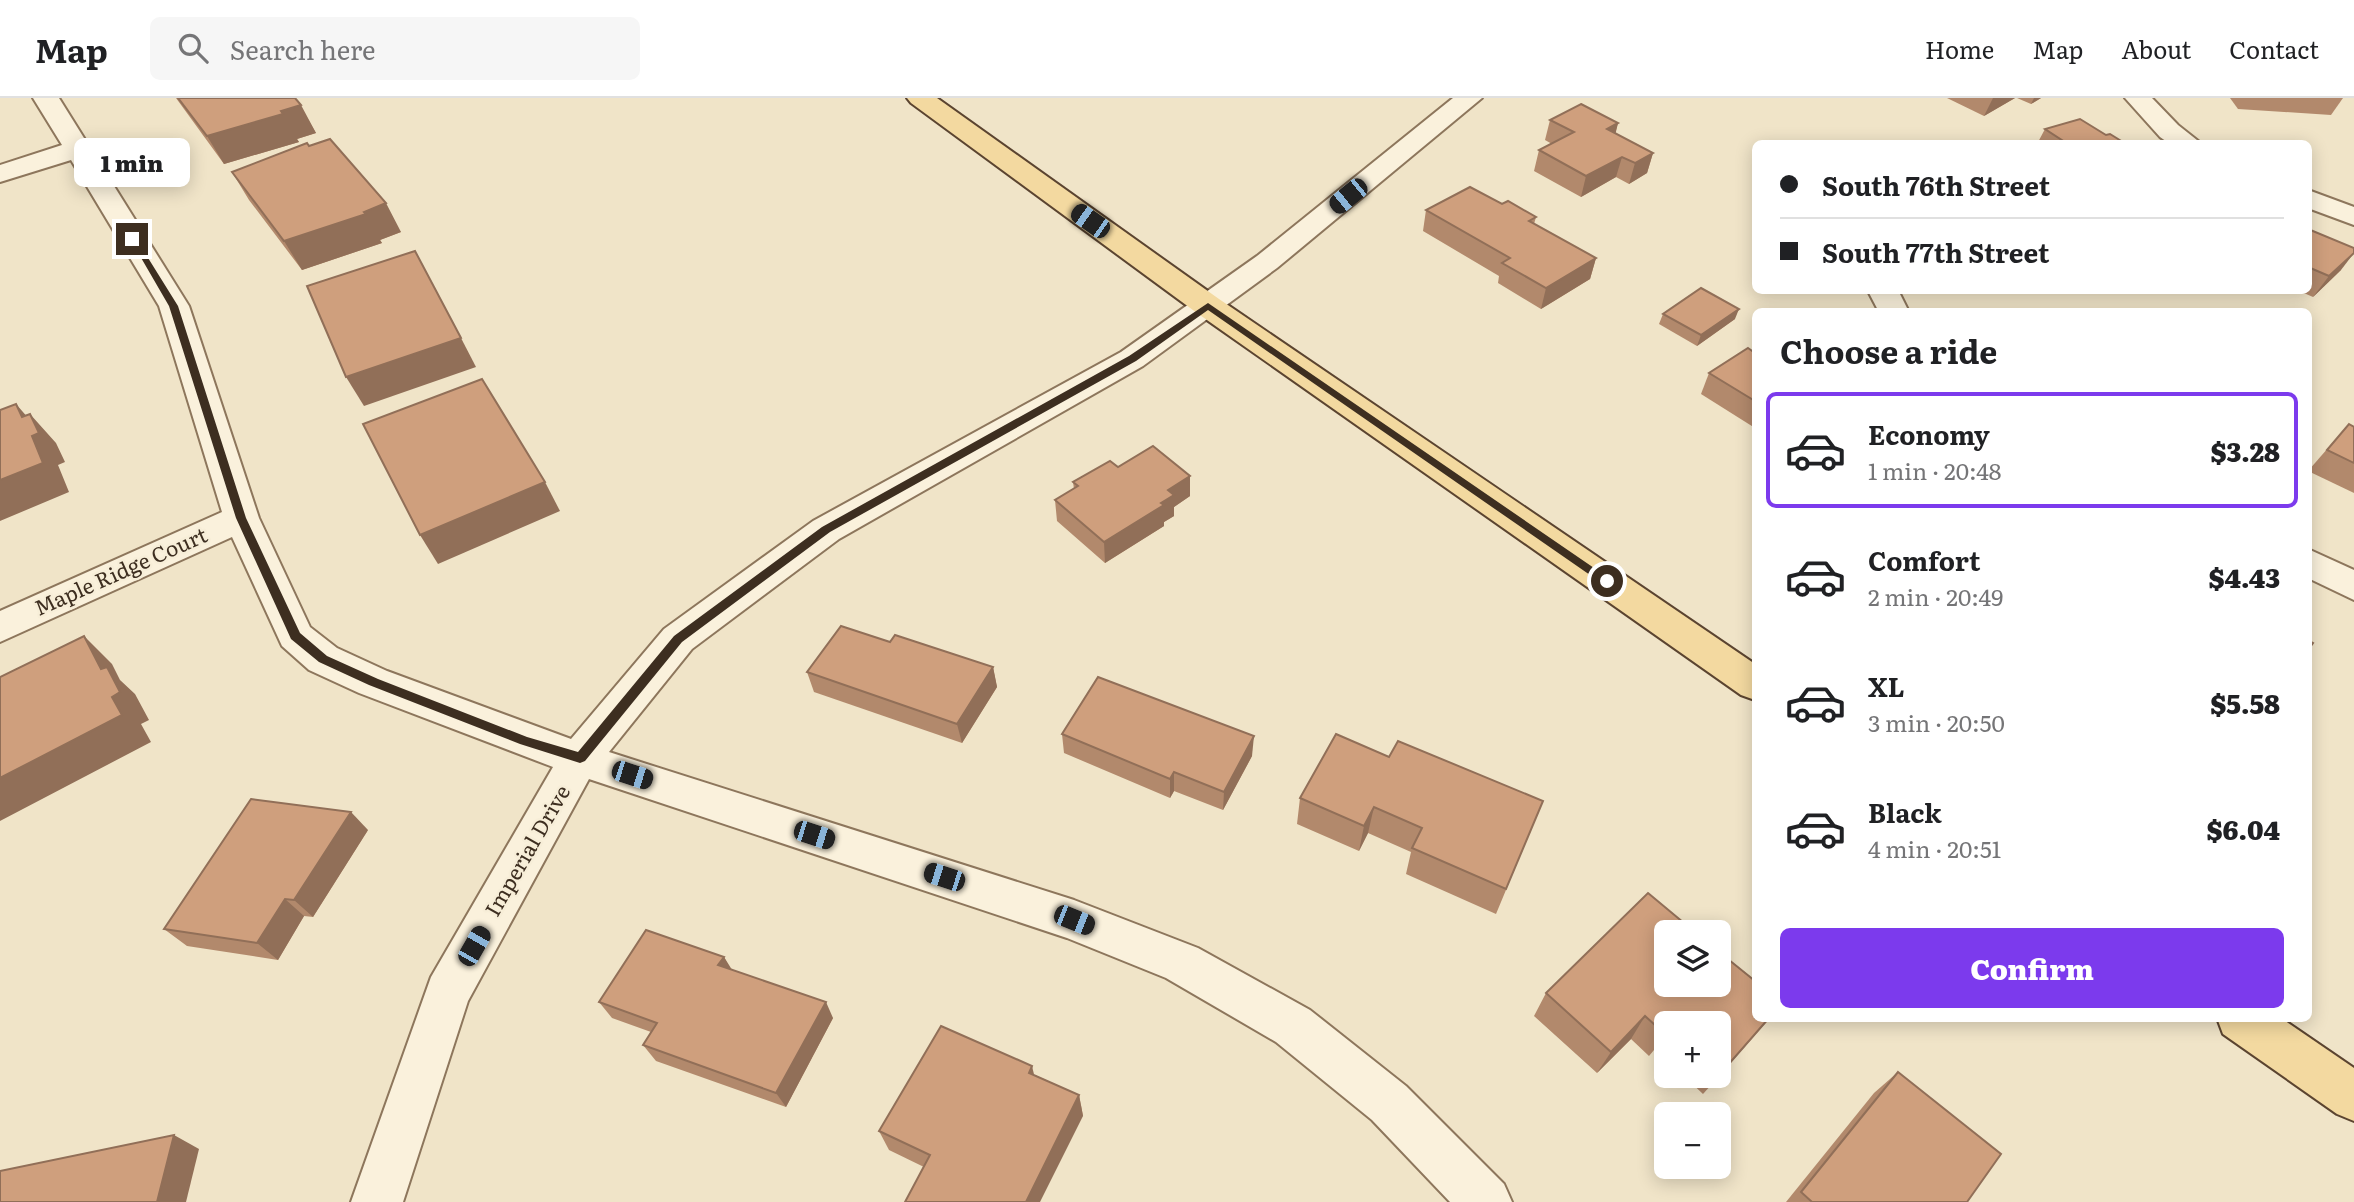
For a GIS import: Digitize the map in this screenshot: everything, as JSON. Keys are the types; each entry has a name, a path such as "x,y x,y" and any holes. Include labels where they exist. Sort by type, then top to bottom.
{"main road":[{"path":"920,98 1208,306 1752,682"},
{"path":"2247,1022 2354,1097"}],"street":[{"path":"46,98 174,306 241,518 295,636 323,659 373,682 524,741 1074,920 1182,964 1293,1026 1389,1103 1486,1202"},
{"name":"Imperial Drive","path":"377,1202 447,993 580,758 678,639 826,530 1132,359 1267,262 1469,98"},
{"path":"2138,98 2169,131 2183,140"},
{"path":"0,174 78,149"},
{"path":"2312,200 2354,217"},
{"name":"Maple Ridge Court","path":"0,627 241,518"},
{"path":"2312,564 2354,586"}],"building":[{"path":"178,98 295,98 301,105 281,111 283,114 207,136"},
{"path":"1581,104 1618,123 1607,129 1653,153 1635,163 1622,157 1586,176 1539,150 1574,132 1550,120"},
{"path":"2080,119 2120,140 2062,140 2045,129"},
{"path":"330,139 386,203 364,212 366,214 284,241 232,172 307,143 309,146"},
{"path":"1470,187 1502,204 1508,201 1536,217 1529,221 1596,258 1546,288 1502,263 1510,258 1426,210"},
{"path":"2312,231 2354,248 2354,253 2329,276 2312,269"},
{"path":"415,251 461,338 346,377 307,286"},
{"path":"1701,288 1739,309 1701,335 1663,314"},
{"path":"1748,348 1752,351 1752,399 1709,373"},
{"path":"482,379 545,482 420,535 363,424"},
{"path":"16,404 22,417 30,414 39,433 32,436 43,463 0,480 0,410"},
{"path":"2349,424 2354,427 2354,463 2327,450"},
{"path":"1153,446 1190,476 1168,490 1174,495 1161,503 1164,505 1104,542 1055,500 1078,486 1073,482 1110,461 1118,467"},
{"path":"841,626 890,642 895,635 993,667 957,724 807,672"},
{"path":"84,636 101,669 107,667 120,692 112,697 122,715 0,778 0,677"},
{"path":"1098,677 1254,736 1224,792 1174,772 1170,779 1062,734"},
{"path":"1336,734 1389,757 1398,741 1543,801 1506,889 1412,848 1422,828 1374,807 1364,826 1300,798"},
{"path":"251,799 351,812 294,900 285,899 257,943 164,929"},
{"path":"1648,893 1680,920 1654,920 1654,997 1731,997 1731,962 1752,979 1752,1022 1766,1022 1731,1062 1731,1011 1654,1011 1654,1024 1645,1016 1611,1052 1546,993"},
{"path":"646,930 724,957 718,965 826,1002 776,1093 643,1045 657,1023 599,1002"},
{"path":"941,1026 1032,1066 1029,1073 1079,1095 1026,1202 905,1202 930,1155 879,1131"},
{"path":"1898,1072 2001,1154 1967,1202 1812,1202 1801,1192"},
{"path":"174,1135 157,1202 0,1202 0,1171"}],"route":[{"path":"132,239 174,306 241,518 295,636 323,659 373,682 524,741 580,758 678,639 826,530 1132,359 1208,306 1607,581"}]}
